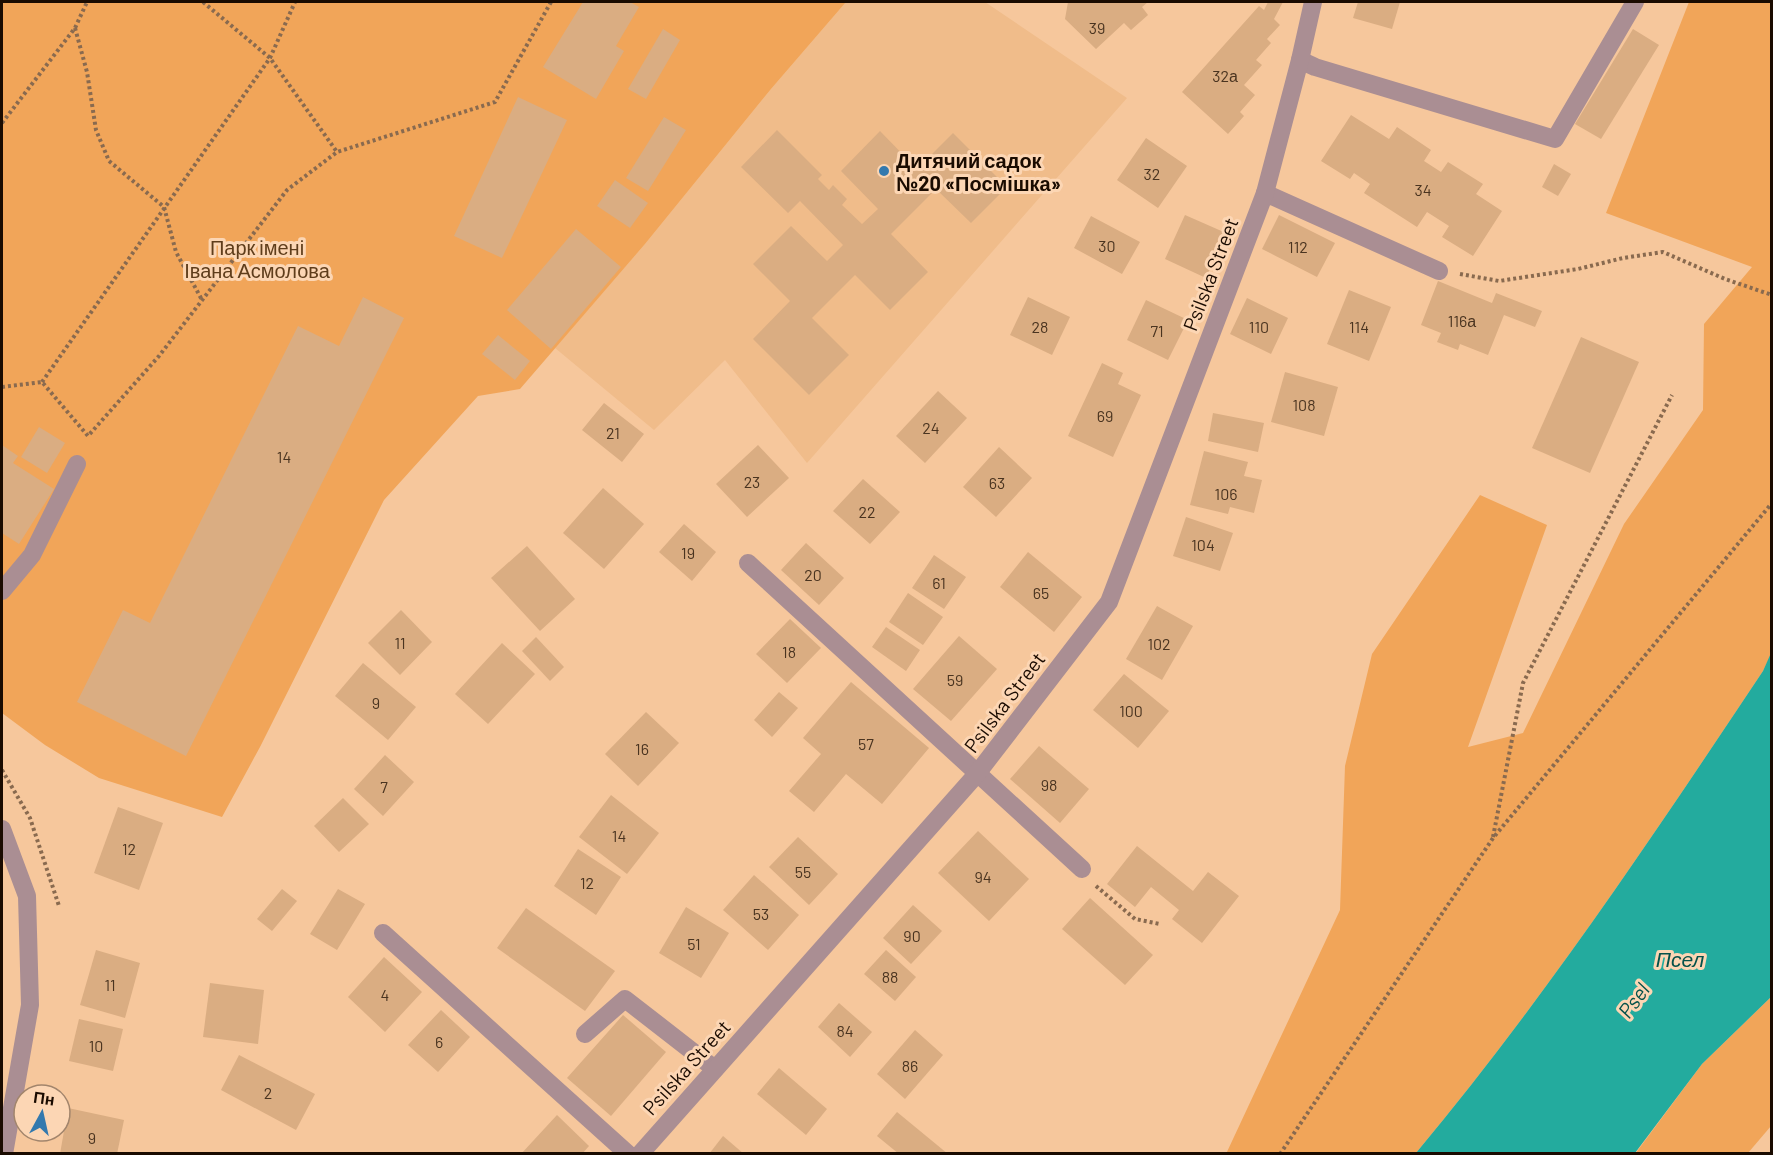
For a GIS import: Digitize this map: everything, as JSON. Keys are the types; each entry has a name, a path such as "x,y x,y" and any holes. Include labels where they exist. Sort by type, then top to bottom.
{"street":[{"name":"Psilska Street","path":"640,1154 976,775 1109,602 1265,193 1312,2"},
{"path":"1299,60 1555,139 1635,2"},
{"path":"1265,193 1439,270"},
{"path":"2,591 32,555 78,464"},
{"path":"748,564 976,775 1082,869"},
{"path":"2,829 27,896 30,1005 4,1154"},
{"path":"384,933 628,1154"},
{"path":"585,1034 624,999 715,1069"}],"path":[{"path":"2,123 75,28 87,2"},
{"path":"203,2 270,58 337,152"},
{"path":"2,387 42,382 270,58 295,2"},
{"path":"42,382 88,436 159,356 287,190 337,152 495,102 551,2"},
{"path":"75,28 87,72 96,130 109,161 164,207 176,252 202,300"},
{"path":"1439,270 1499,281 1578,269 1623,258 1663,252 1725,279 1772,295"},
{"path":"1493,838 1523,683 1672,396"},
{"path":"1280,1154 1493,838 1772,503"},
{"path":"2,770 30,818 59,906"},
{"path":"1098,888 1135,919 1160,924"}],"shaded area":[{"name":"Дитячий садок №20 «Посмішка»","path":"846,2 985,2 1127,98 807,463 725,360 654,430 555,348 645,244 771,89"}],"green space":[{"name":"Парк імені Івана Асмолова","path":"2,2 846,2 771,89 645,244 520,389 478,396 384,500 260,747 222,817 99,778 45,745 2,713"},
{"path":"1689,2 1771,2 1772,653 1763,671 1596,917 1508,1037 1416,1153 1226,1154 1340,910 1345,766 1372,654 1480,495 1547,525 1468,747 1523,733 1624,524 1703,410 1704,324 1752,267 1606,213"},
{"path":"1771,997 1771,1126 1748,1153 1635,1154 1702,1064"}],"water":[{"name":"Псел","path":"1771,653 1771,997 1702,1064 1635,1153 1416,1153 1508,1037 1596,917 1763,671"}],"building":[{"path":"583,2 630,2 639,7 616,46 624,51 596,99 543,67"},
{"path":"1068,2 1148,2 1142,7 1148,15 1131,30 1124,23 1096,49 1065,19"},
{"path":"1268,2 1283,2 1274,19 1280,25 1267,39 1271,43 1256,60 1262,65 1244,85 1255,95 1240,112 1244,116 1228,134 1182,92 1259,6 1264,10"},
{"path":"1358,2 1400,2 1392,29 1353,18"},
{"path":"663,29 680,40 646,99 628,89"},
{"path":"1633,29 1659,45 1601,139 1575,124"},
{"path":"518,97 567,120 502,258 454,236"},
{"path":"1351,115 1389,139 1397,127 1431,150 1424,161 1441,172 1448,162 1483,184 1476,194 1502,211 1473,256 1442,237 1449,226 1427,212 1417,227 1364,193 1370,184 1354,173 1350,179 1321,161"},
{"path":"664,117 686,130 648,191 626,178"},
{"path":"777,130 822,175 818,179 829,190 833,185 847,199 842,205 862,224 878,209 841,171 880,131 917,169 953,133 1007,187 971,223 936,189 891,234 928,272 890,310 855,275 812,318 849,355 809,395 753,339 790,301 753,264 791,226 827,261 843,245 800,201 788,213 741,167"},
{"path":"1146,138 1187,166 1158,208 1117,180"},
{"path":"1554,164 1571,174 1558,196 1542,187"},
{"path":"615,180 648,203 630,228 597,206"},
{"path":"1185,215 1226,233 1206,278 1165,259"},
{"path":"1279,215 1335,243 1317,277 1262,249"},
{"path":"1091,216 1140,242 1122,274 1074,248"},
{"path":"576,229 621,267 551,349 507,310"},
{"path":"1438,281 1492,303 1496,293 1542,311 1535,327 1504,315 1488,355 1460,344 1458,350 1437,342 1441,333 1421,325"},
{"path":"1349,290 1391,307 1369,361 1327,344"},
{"path":"363,297 404,318 186,756 77,702 123,610 150,623 298,326 339,346"},
{"path":"1028,297 1070,317 1052,355 1010,335"},
{"path":"1247,298 1288,318 1271,354 1230,334"},
{"path":"1146,300 1188,320 1168,360 1127,340"},
{"path":"498,335 530,361 515,380 482,354"},
{"path":"1581,337 1639,362 1590,473 1532,448"},
{"path":"1102,363 1123,373 1118,384 1141,395 1113,457 1068,436"},
{"path":"1285,372 1338,387 1324,436 1271,422"},
{"path":"938,391 967,418 925,463 896,436"},
{"path":"604,403 644,434 622,462 582,430"},
{"path":"1213,413 1264,423 1258,452 1208,441"},
{"path":"39,427 65,443 47,473 21,457"},
{"path":"2,445 18,456 13,463 54,489 19,544 2,533"},
{"path":"758,445 789,478 747,517 716,484"},
{"path":"999,447 1032,478 996,517 963,487"},
{"path":"1204,451 1248,462 1244,476 1262,480 1254,513 1230,507 1228,514 1190,505"},
{"path":"863,479 900,512 870,544 833,511"},
{"path":"603,488 644,524 604,569 563,533"},
{"path":"1186,517 1233,533 1220,571 1173,556"},
{"path":"684,524 716,552 692,581 659,552"},
{"path":"806,543 844,578 819,605 781,570"},
{"path":"527,546 575,599 540,631 491,578"},
{"path":"1028,552 1082,597 1054,632 1000,587"},
{"path":"934,555 966,577 944,609 912,588"},
{"path":"908,593 943,617 923,645 889,622"},
{"path":"1157,606 1193,626 1162,680 1126,659"},
{"path":"401,610 432,642 400,675 368,643"},
{"path":"790,619 821,648 787,683 756,654"},
{"path":"886,627 920,650 906,671 872,647"},
{"path":"959,636 997,669 951,721 913,689"},
{"path":"536,637 564,667 550,681 522,651"},
{"path":"502,643 535,674 488,724 455,694"},
{"path":"363,663 416,707 388,740 335,696"},
{"path":"1124,674 1169,711 1138,748 1093,710"},
{"path":"851,682 929,748 882,804 846,774 814,812 789,791 821,754 803,738"},
{"path":"779,692 798,708 772,737 754,720"},
{"path":"646,712 679,743 638,786 605,754"},
{"path":"1039,746 1089,789 1060,823 1010,779"},
{"path":"385,755 414,782 383,816 354,789"},
{"path":"611,795 659,833 627,874 579,837"},
{"path":"343,798 369,824 339,852 314,826"},
{"path":"118,807 163,823 139,890 94,873"},
{"path":"978,831 1029,879 989,921 938,873"},
{"path":"798,837 838,874 809,905 769,867"},
{"path":"1137,846 1193,891 1208,872 1239,896 1202,943 1172,919 1179,910 1151,887 1135,907 1107,884"},
{"path":"578,849 621,877 596,915 554,886"},
{"path":"754,875 799,915 768,950 723,910"},
{"path":"282,889 297,901 272,931 257,919"},
{"path":"338,889 365,904 337,950 310,934"},
{"path":"1090,898 1153,955 1125,985 1062,929"},
{"path":"913,905 942,931 911,964 883,938"},
{"path":"686,907 729,933 701,978 659,953"},
{"path":"526,908 615,971 585,1011 497,948"},
{"path":"96,950 140,963 125,1018 80,1005"},
{"path":"886,950 916,977 895,1001 864,974"},
{"path":"384,957 422,992 385,1032 348,997"},
{"path":"210,983 264,990 258,1044 203,1037"},
{"path":"839,1003 872,1032 850,1057 818,1027"},
{"path":"441,1010 470,1037 438,1072 408,1045"},
{"path":"623,1015 666,1052 611,1116 567,1078"},
{"path":"79,1019 123,1029 113,1071 69,1061"},
{"path":"915,1030 943,1055 905,1099 877,1074"},
{"path":"239,1055 315,1094 296,1130 221,1090"},
{"path":"779,1068 827,1109 806,1135 757,1094"},
{"path":"72,1109 124,1120 117,1154 60,1154 62,1143 72,1143"},
{"path":"897,1112 948,1154 899,1154 877,1136"},
{"path":"557,1115 589,1146 582,1154 521,1154"},
{"path":"723,1136 744,1154 709,1154"}],"place":[{"name":"Дитячий садок №20 «Посмішка»","path":"884,171"}],"water label":[{"name":"Psel","path":"1633,1000"}]}
